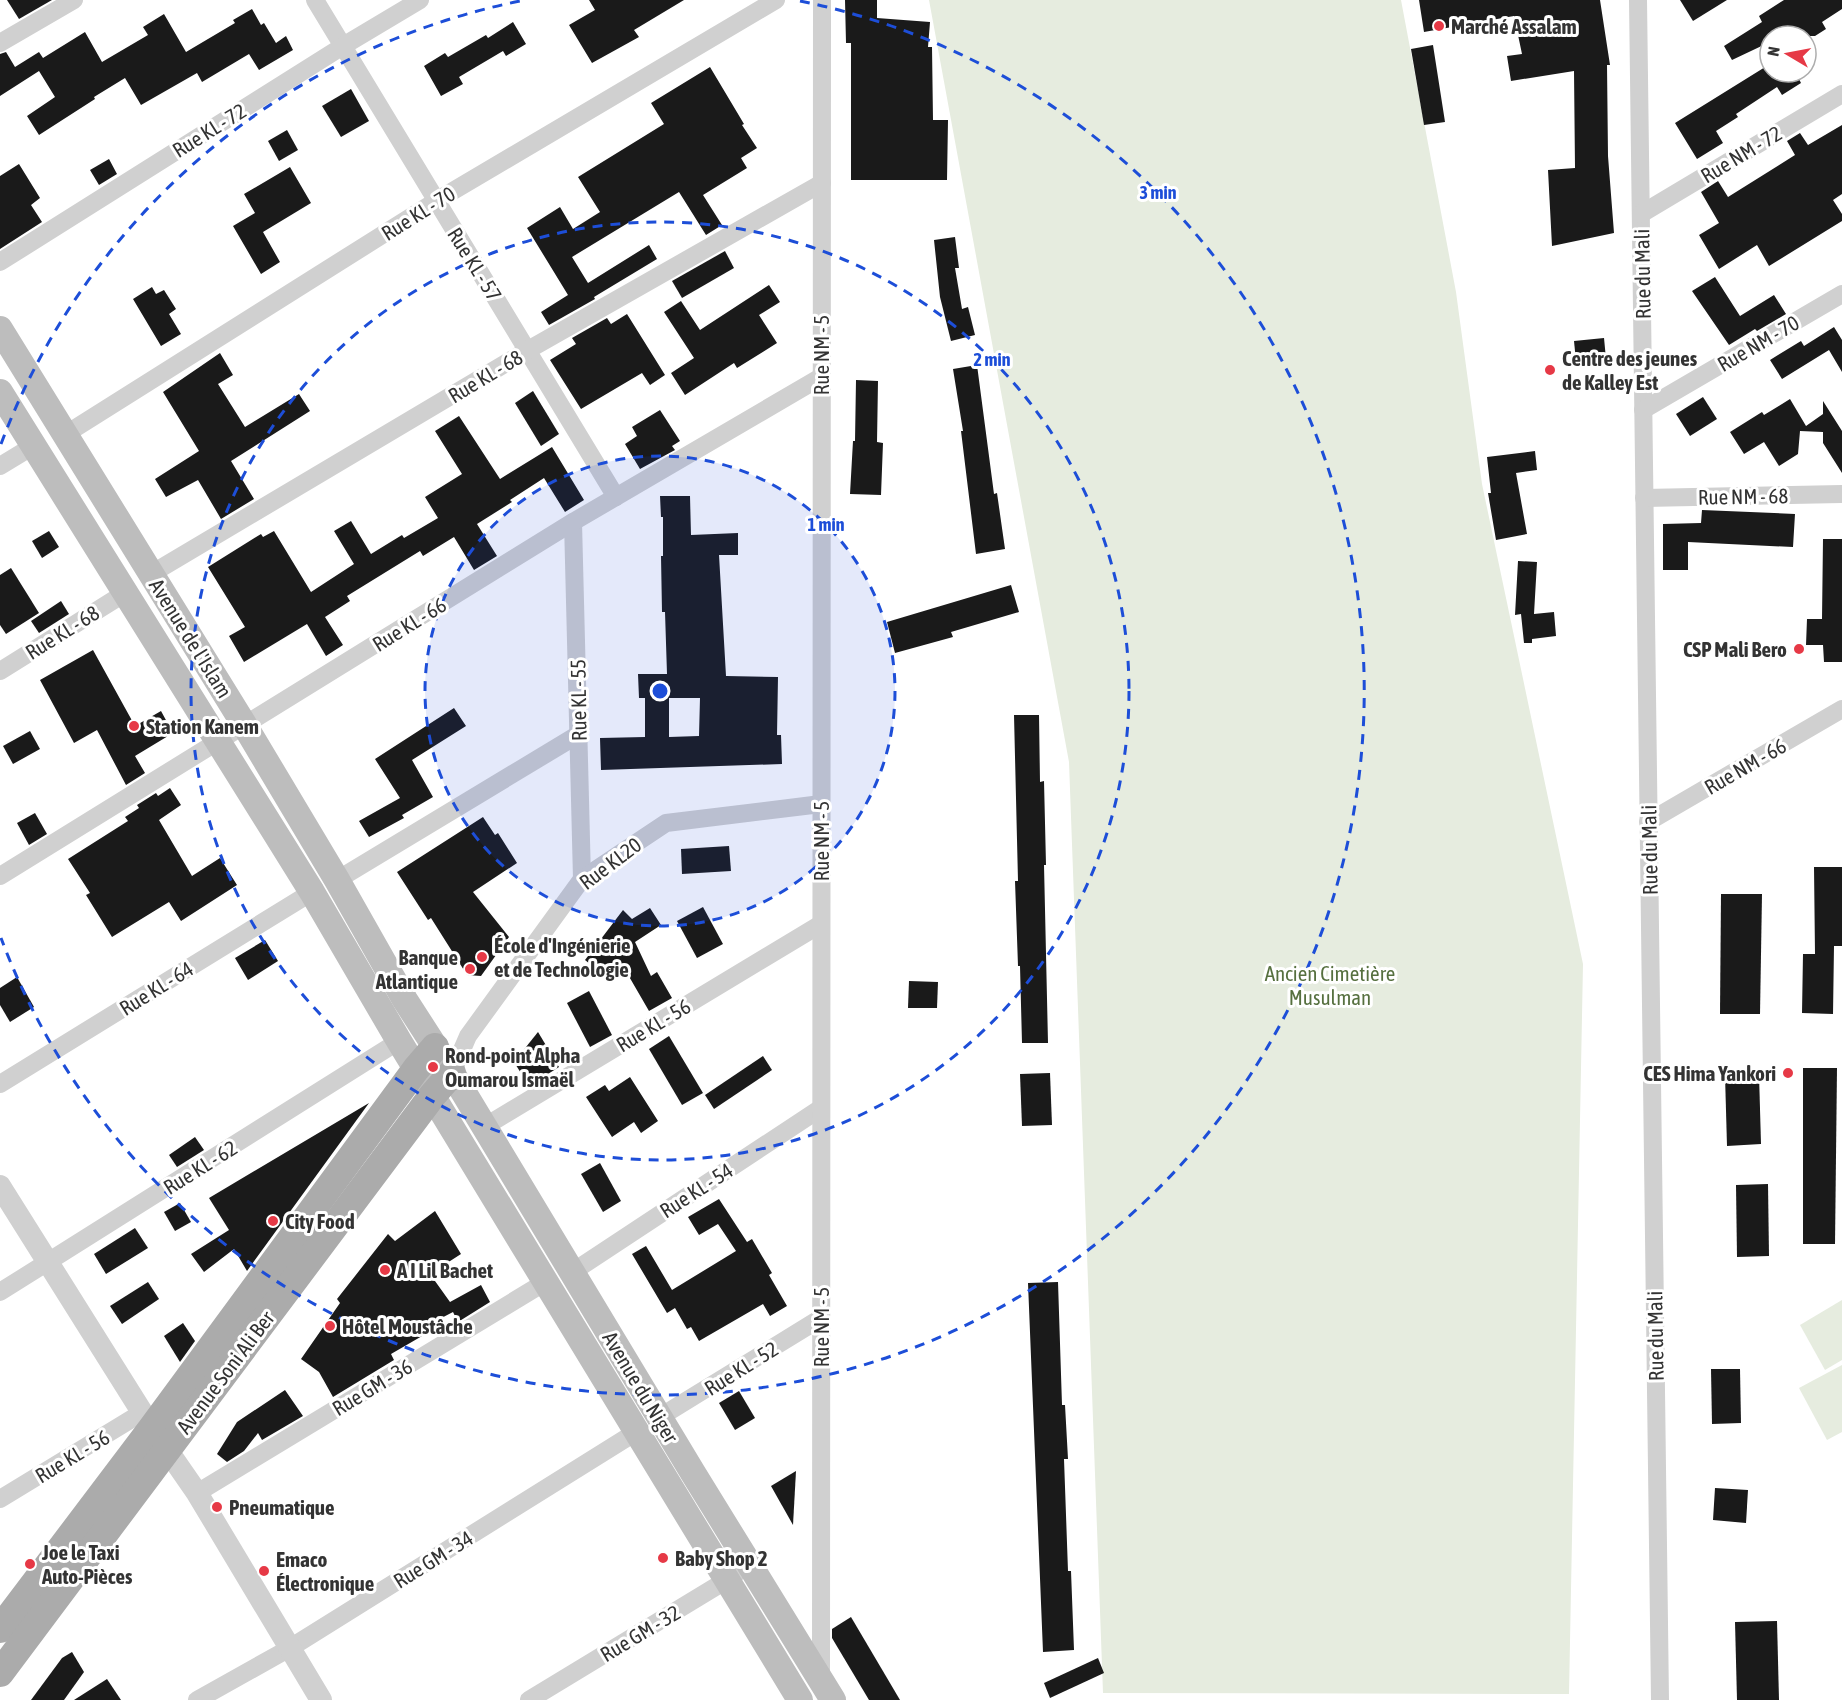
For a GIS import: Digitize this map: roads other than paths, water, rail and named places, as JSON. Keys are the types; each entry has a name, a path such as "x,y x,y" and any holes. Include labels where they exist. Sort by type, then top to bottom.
{"main road":[{"name":"Avenue de l'Islam","path":"0,329 245,726 405,1000 452,1073"},
{"name":"Avenue de l'Islam","path":"0,392 312,892 416,1069"},
{"name":"Avenue Soni Ali Ber","path":"0,1629 154,1430 416,1069 435,1047"},
{"path":"416,1069 432,1096"},
{"name":"Avenue Soni Ali Ber","path":"0,1673 154,1430 452,1073"},
{"name":"Avenue du Niger","path":"452,1073 571,1273 827,1691"},
{"name":"Avenue du Niger","path":"432,1096 547,1281 636,1432 800,1700"}],"street":[{"path":"0,43 74,0"},
{"name":"Rue KL - 57","path":"315,0 616,496"},
{"name":"Rue KL - 72","path":"0,262 420,0"},
{"name":"Rue KL - 70","path":"66,434 436,201 776,0"},
{"name":"Rue NM - 5","path":"822,0 821,1318 827,1691"},
{"name":"Rue du Mali","path":"1640,1 1644,498 1660,1700"},
{"name":"Rue NM - 72","path":"1641,214 1842,94"},
{"name":"Rue KL - 68","path":"151,574 528,350 822,183"},
{"name":"Rue NM - 70","path":"1643,410 1842,294"},
{"name":"Rue KL - 66","path":"0,876 573,522 821,377"},
{"path":"0,466 33,446"},
{"name":"Rue NM - 68","path":"1644,498 1842,495"},
{"name":"Rue KL - 55","path":"573,522 582,879"},
{"name":"Rue KL - 68","path":"0,670 124,593"},
{"name":"Rue NM - 66","path":"1648,822 1842,709"},
{"path":"337,880 579,734"},
{"name":"Rue KL20","path":"452,1073 468,1036 582,879 666,823 821,804"},
{"name":"Rue KL - 64","path":"0,1084 312,892"},
{"name":"Rue KL - 56","path":"484,1127 821,924"},
{"path":"435,1047 468,1036"},
{"name":"Rue KL - 62","path":"0,1292 48,1264 399,1041"},
{"name":"Rue KL - 54","path":"571,1273 821,1108"},
{"path":"0,1186 154,1430 197,1493 321,1700"},
{"name":"Rue GM - 36","path":"197,1493 547,1281"},
{"name":"Rue KL - 52","path":"660,1417 821,1318"},
{"name":"Rue KL - 56","path":"0,1499 154,1430"},
{"name":"Rue GM - 34","path":"197,1700 290,1648 636,1432"},
{"name":"Rue GM - 32","path":"529,1700 750,1565"}],"place":[{"name":"Marché Assalam","path":"1439,26"},
{"name":"Centre des jeunes de Kalley Est","path":"1550,370"},
{"name":"CSP Mali Bero","path":"1799,649"},
{"name":"Station Kanem","path":"134,726"},
{"name":"École d'Ingénierie et de Technologie","path":"482,957"},
{"name":"Banque Atlantique","path":"470,969"},
{"name":"Rond-point Alpha Oumarou Ismaël","path":"433,1067"},
{"name":"CES Hima Yankori","path":"1788,1073"},
{"name":"City Food","path":"273,1221"},
{"name":"A I Lil Bachet","path":"385,1270"},
{"name":"Hôtel Moustâche","path":"330,1326"},
{"name":"Pneumatique","path":"217,1507"},
{"name":"Baby Shop 2","path":"663,1558"},
{"name":"Joe le Taxi Auto-Pièces","path":"30,1564"},
{"name":"Emaco Électronique","path":"264,1571"}],"park label":[{"name":"Ancien Cimetière Musulman","path":"1330,985"}]}
